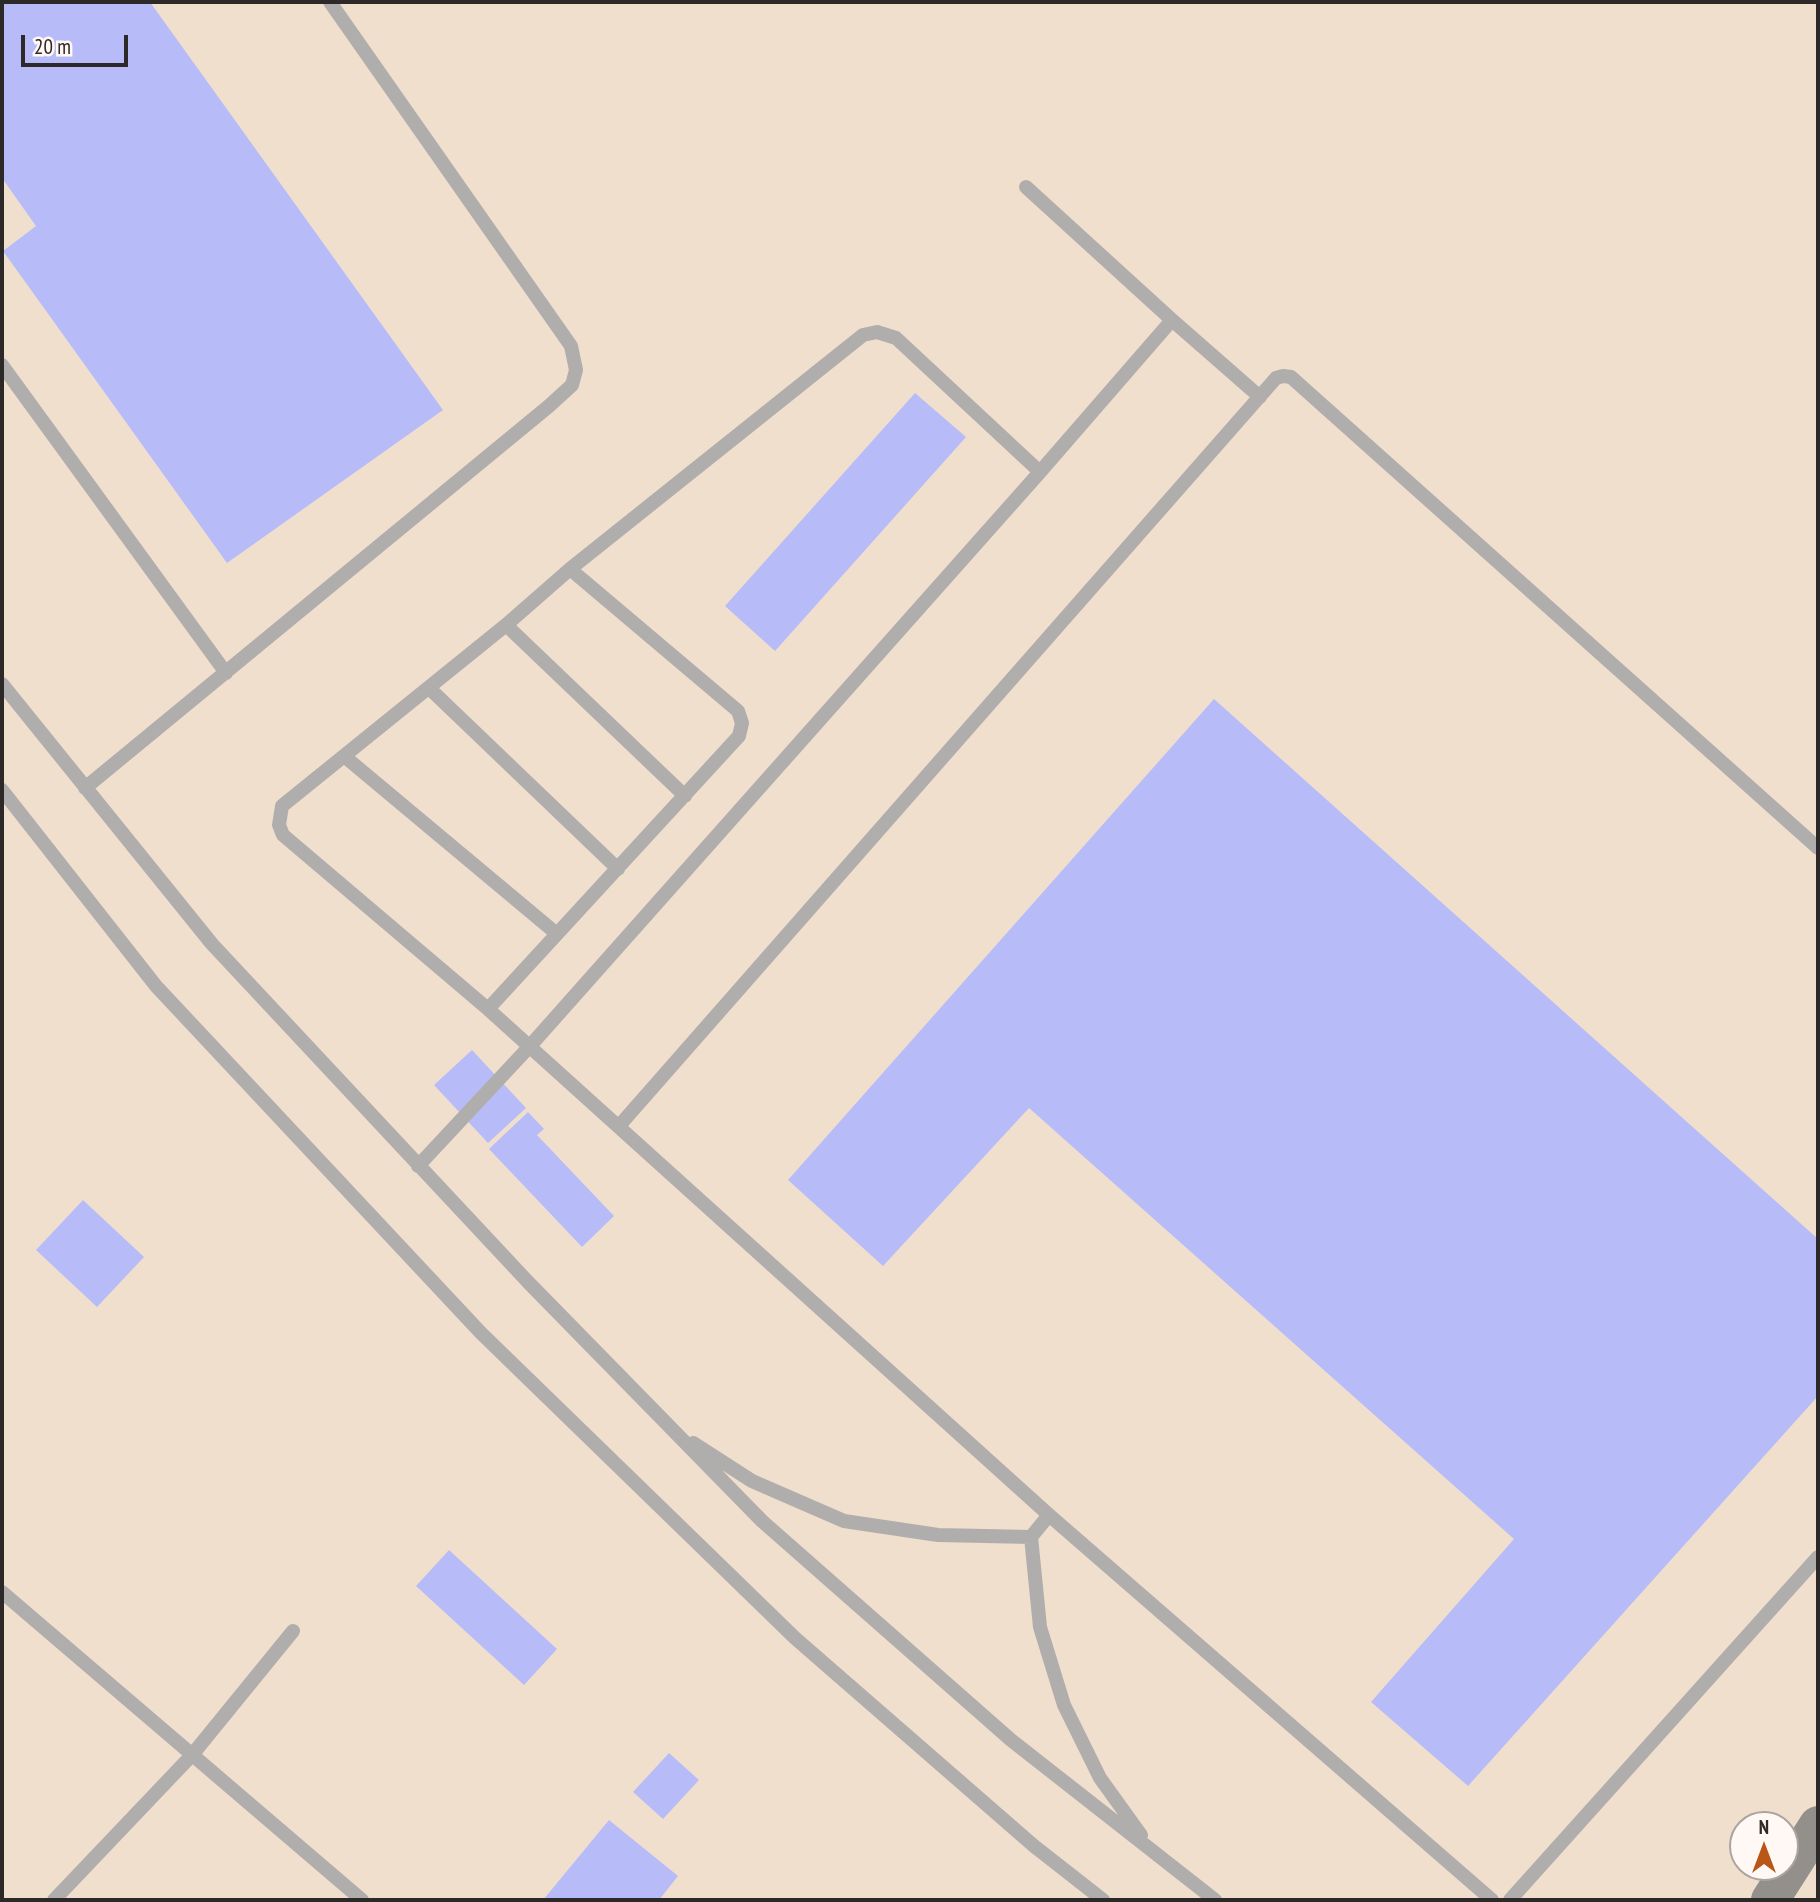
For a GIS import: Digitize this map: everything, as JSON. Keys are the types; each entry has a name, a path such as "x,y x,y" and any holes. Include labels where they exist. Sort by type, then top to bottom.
{"street":[{"path":"1770,1900 1818,1825"}],"lane":[{"path":"85,788 572,385 576,370 571,346 330,2"},
{"path":"1026,187 1260,397"},
{"path":"418,1166 530,1046 1172,320"},
{"path":"1040,472 897,338 877,331 863,335 570,569 506,625 282,806 279,825 283,835 530,1046 1049,1515 1487,1899"},
{"path":"2,365 226,673"},
{"path":"619,1126 1260,397 1276,379 1283,376 1290,377 1818,848"},
{"path":"488,1009 739,736 742,723 738,711 570,569"},
{"path":"506,625 685,796"},
{"path":"2,684 212,944 418,1166 762,1521 1011,1740 1216,1900"},
{"path":"429,688 618,869"},
{"path":"344,756 557,934"},
{"path":"2,790 156,986 481,1333 795,1638 1034,1846 1103,1900"},
{"path":"670,1428 752,1481 844,1521 938,1535 1031,1537"},
{"path":"1049,1515 1031,1537 1040,1627 1064,1705 1100,1778 1151,1849"},
{"path":"1510,1900 1818,1557"},
{"path":"2,1592 362,1900"},
{"path":"54,1900 192,1755 293,1631"}],"shaded area":[{"path":"2,2 1818,2 1818,1900 2,1900"}],"building":[{"path":"2,2 150,2 443,410 227,563 3,251 36,226 2,178"},
{"path":"915,393 966,437 775,651 725,606"},
{"path":"1214,699 1818,1239 1818,1396 1468,1786 1371,1702 1514,1539 1029,1108 883,1266 788,1180"},
{"path":"472,1050 526,1108 488,1143 434,1085"},
{"path":"528,1112 544,1129 537,1135 614,1216 582,1247 489,1149"},
{"path":"83,1200 144,1257 97,1307 36,1250"},
{"path":"449,1550 557,1649 524,1685 416,1586"},
{"path":"669,1753 699,1780 663,1819 633,1792"},
{"path":"609,1820 678,1876 659,1900 543,1900"}]}
